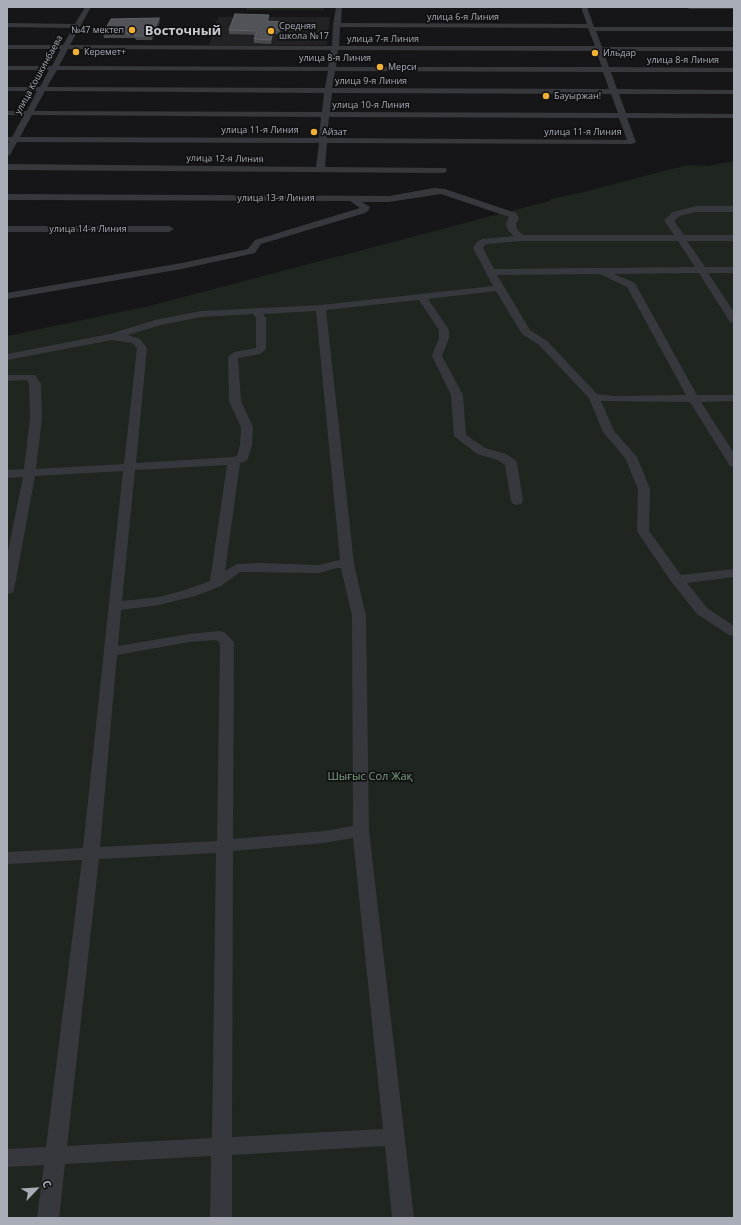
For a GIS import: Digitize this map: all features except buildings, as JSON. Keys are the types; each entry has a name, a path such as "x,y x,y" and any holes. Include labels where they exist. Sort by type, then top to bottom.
{"street":[{"name":"улица Кошкинбаева","path":"7,153 11,139 29,113 88,7"},
{"path":"320,170 328,91 335,48 338,7"},
{"path":"584,7 623,116"},
{"path":"689,7 734,7"},
{"path":"7,25 78,26"},
{"name":"улица 6-я Линия","path":"336,25 734,29"},
{"name":"улица 7-я Линия","path":"7,47 734,49"},
{"name":"улица 8-я Линия","path":"7,68 734,70"},
{"name":"улица 9-я Линия","path":"7,90 734,92"},
{"name":"улица 10-я Линия","path":"7,113 734,116"},
{"name":"улица 11-я Линия","path":"11,139 632,142 623,116"},
{"name":"улица 12-я Линия","path":"7,167 443,170"},
{"name":"улица 13-я Линия","path":"7,197 394,199 434,191 442,191 513,215 514,218 510,224 513,230 521,238"},
{"path":"7,296 182,266 252,251 258,242 365,209 365,207 352,199"},
{"path":"734,209 696,209 676,214 670,220 734,320"},
{"name":"улица 14-я Линия","path":"7,229 169,229"},
{"path":"734,238 521,238 493,240 480,244 478,248 492,272 499,288 526,332 543,343 594,397 609,432 631,457 644,489 643,531 677,580 702,611 734,632"},
{"path":"492,272 734,270"},
{"path":"598,271 631,285 693,398 734,463"},
{"path":"7,357 112,337 159,322 201,314 321,308 499,288"},
{"path":"422,297 444,330 444,338 437,356 457,394 460,436 481,451 502,457 511,463 517,501"},
{"path":"321,308 347,564 359,616 362,831 403,1218"},
{"path":"7,474 234,461 242,458 246,445 247,427 235,401 233,357 238,354 256,352 261,349 261,318 256,311"},
{"path":"48,1218 91,855 110,652 142,348 136,342 126,338 112,337"},
{"path":"7,378 31,377 35,384 36,418 30,472 7,590"},
{"path":"594,397 614,399 734,398"},
{"path":"216,583 234,461"},
{"path":"115,606 159,601 190,593 216,583 237,568 261,567 319,569 336,564 347,564"},
{"path":"677,580 734,573"},
{"path":"110,652 189,638 219,635 227,642 221,1218"},
{"path":"7,858 91,855 226,846 324,837 362,831"},
{"path":"7,1158 394,1137"}],"shaded area":[{"name":"Средняя школа №17","path":"218,17 330,17 327,45 209,45"}],"green space":[{"path":"247,7 324,7 324,10 246,10"},
{"path":"300,21 321,23 317,40 304,42 286,40 292,23"},
{"name":"Шығыс Сол Жақ","path":"734,161 734,1218 7,1218 7,336 149,306 549,201 551,199 580,193 687,165 708,166"}],"place":[{"name":"№47 мектеп","path":"132,30"},
{"name":"Средняя школа №17","path":"271,31"},
{"name":"Керемет+","path":"76,52"},
{"name":"Ильдар","path":"595,53"},
{"name":"Мерси","path":"380,67"},
{"name":"Бауыржан!","path":"546,96"},
{"name":"Айзат","path":"314,132"}],"district":[{"name":"Восточный","path":"183,31"}]}
